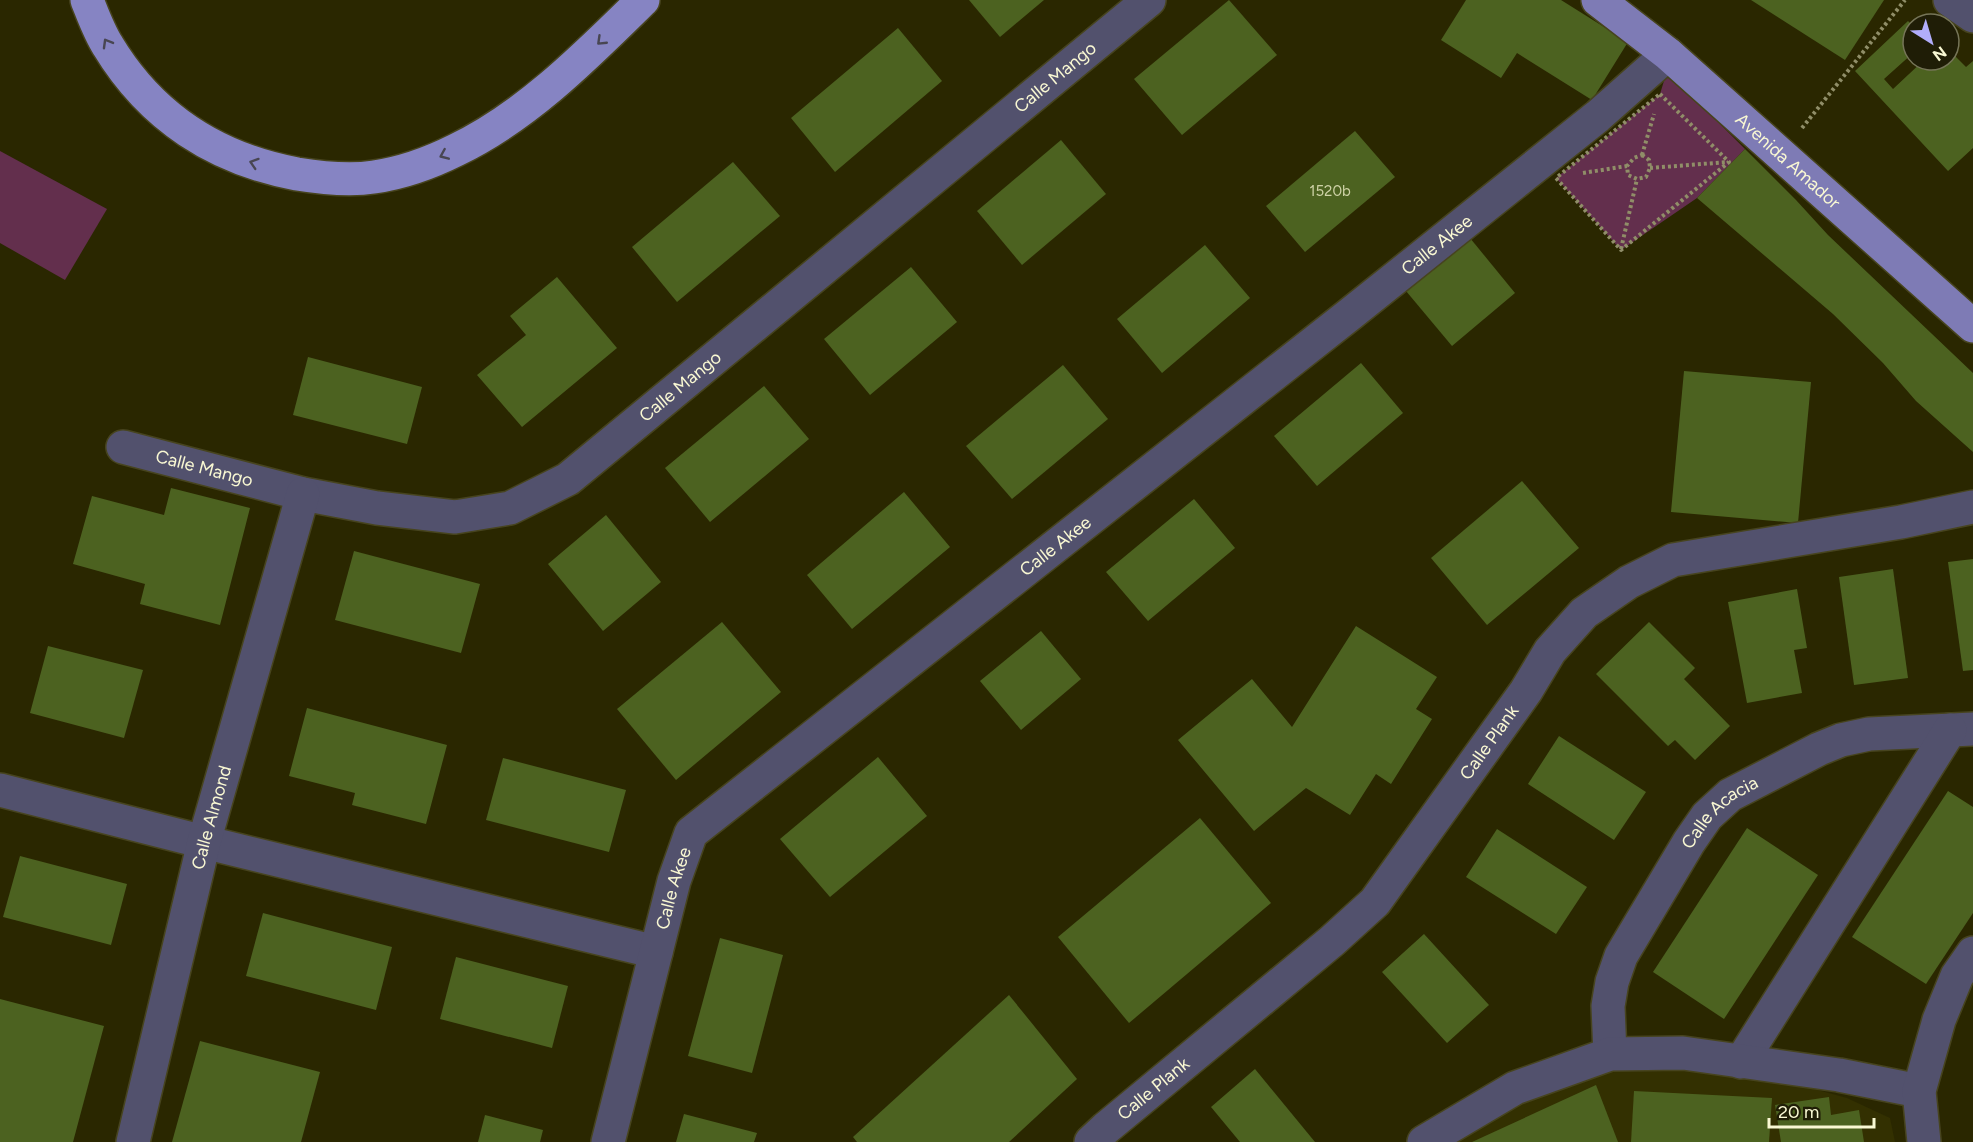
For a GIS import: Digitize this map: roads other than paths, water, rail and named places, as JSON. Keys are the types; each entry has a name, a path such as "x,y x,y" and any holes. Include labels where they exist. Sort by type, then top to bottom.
{"highway":[{"path":"87,0 107,45 126,74 149,100 176,123 223,152 265,166 313,177 345,178 373,177 423,164 456,150 492,130 562,76 598,45 643,0"}],"main road":[{"name":"Avenida Amador","path":"1598,0 1668,54 1973,326"}],"street":[{"name":"Calle Mango","path":"123,447 303,494 377,508 455,517 510,508 568,479 1149,0"},
{"path":"1950,0 1973,16"},
{"name":"Calle Akee","path":"608,1142 674,881 692,833 1377,293 1598,116 1668,54"},
{"name":"Calle Almond","path":"134,1142 204,842 303,494"},
{"name":"Calle Plank","path":"1091,1142 1376,902 1526,690 1550,651 1584,613 1629,582 1673,560 1901,522 1973,507"},
{"path":"1741,1062 1961,729"},
{"name":"Calle Acacia","path":"1610,1054 1608,1006 1612,981 1621,956 1707,816 1730,795 1841,740 1869,734 1961,729"},
{"path":"0,790 656,952"},
{"path":"1924,1142 1919,1091 1940,1020 1957,976 1973,953"},
{"path":"1424,1142 1515,1088 1610,1054 1683,1053 1839,1075 1919,1091"}]}
